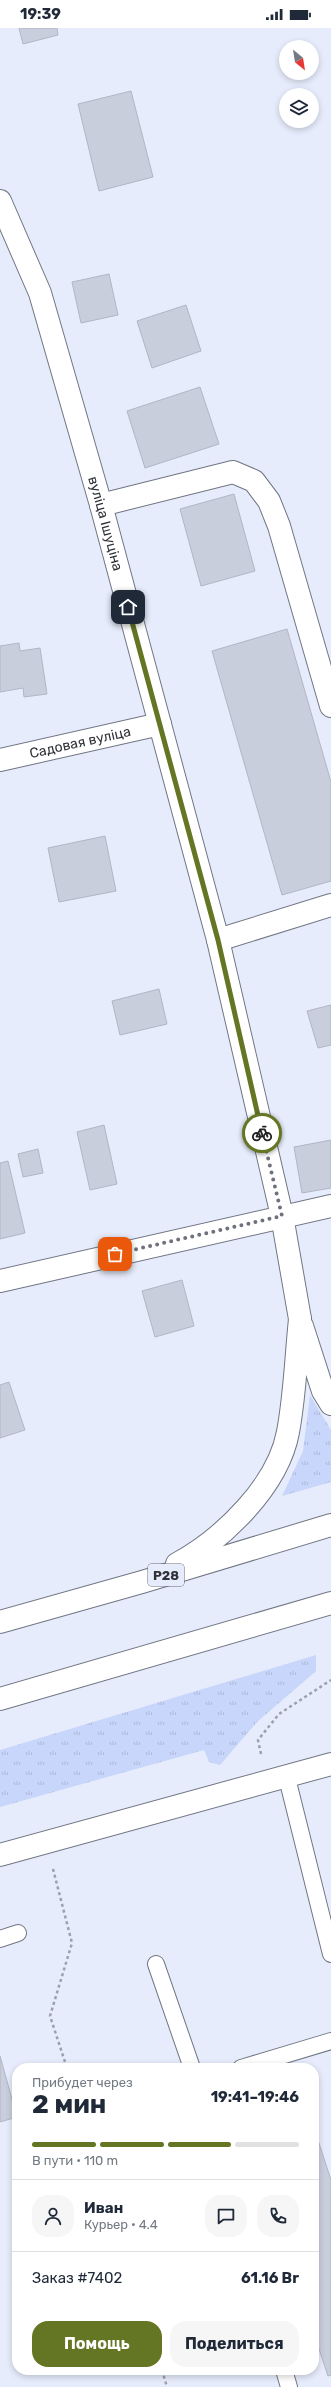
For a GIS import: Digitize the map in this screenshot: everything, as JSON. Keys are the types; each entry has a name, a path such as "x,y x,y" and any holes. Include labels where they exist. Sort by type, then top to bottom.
{"main road":[{"name":"вуліца Ішуціна","path":"1,206 40,293 101,505 218,940 282,1216 300,1320"},
{"path":"101,505 233,472 254,481 269,500 279,526 331,706"},
{"name":"Садовая вуліца","path":"0,760 160,724"},
{"path":"218,940 331,905"},
{"path":"0,1281 331,1206"},
{"path":"300,1320 323,1391 331,1404"},
{"path":"142,1582 196,1553 239,1516 271,1478 288,1433 300,1320"},
{"name":"Р28","path":"0,1622 142,1582 331,1525"},
{"path":"0,1699 331,1603"},
{"path":"0,1855 286,1774 331,1764"}],"lane":[{"path":"286,1774 331,1954"},
{"path":"0,1939 18,1933"},
{"path":"156,1964 190,2063"},
{"path":"258,2063 331,2041"},
{"path":"285,2375 289,2387"}],"path":[{"path":"262,1757 258,1740 279,1714 331,1680"},
{"path":"51,1865 72,1943 50,2016 65,2063"},
{"path":"163,2375 167,2387"}],"green space":[{"path":"310,1395 331,1430 331,1482 282,1496 303,1451"},
{"path":"316,1655 316,1671 257,1722 220,1765 209,1762 204,1750 0,1807 0,1750"}],"building":[{"path":"19,28 57,28 58,35 23,44"},
{"path":"131,91 153,177 99,191 78,104"},
{"path":"109,274 118,315 81,323 72,282"},
{"path":"186,305 201,351 152,368 137,321"},
{"path":"200,387 219,444 145,468 127,411"},
{"path":"234,494 255,571 201,586 180,509"},
{"path":"287,629 331,782 331,881 282,895 212,651"},
{"path":"19,643 20,651 40,648 47,694 24,697 23,688 0,692 0,646"},
{"path":"105,836 116,891 59,902 48,848"},
{"path":"159,989 167,1024 120,1035 112,1001"},
{"path":"331,1005 331,1045 318,1048 307,1011"},
{"path":"104,1125 117,1184 90,1190 77,1132"},
{"path":"331,1140 331,1188 302,1193 294,1147"},
{"path":"38,1149 43,1173 23,1177 18,1154"},
{"path":"8,1161 25,1233 0,1239 0,1163"},
{"path":"182,1280 194,1326 155,1337 142,1291"},
{"path":"9,1382 25,1430 0,1438 0,1385"},
{"path":"0,2056 12,2099 12,2118 0,2122"},
{"path":"319,2143 331,2180 331,2375 328,2376 319,2349"}],"way so far":[{"path":"115,1254 282,1216 262,1133"}],"route":[{"path":"128,607 218,940 262,1133"}]}
